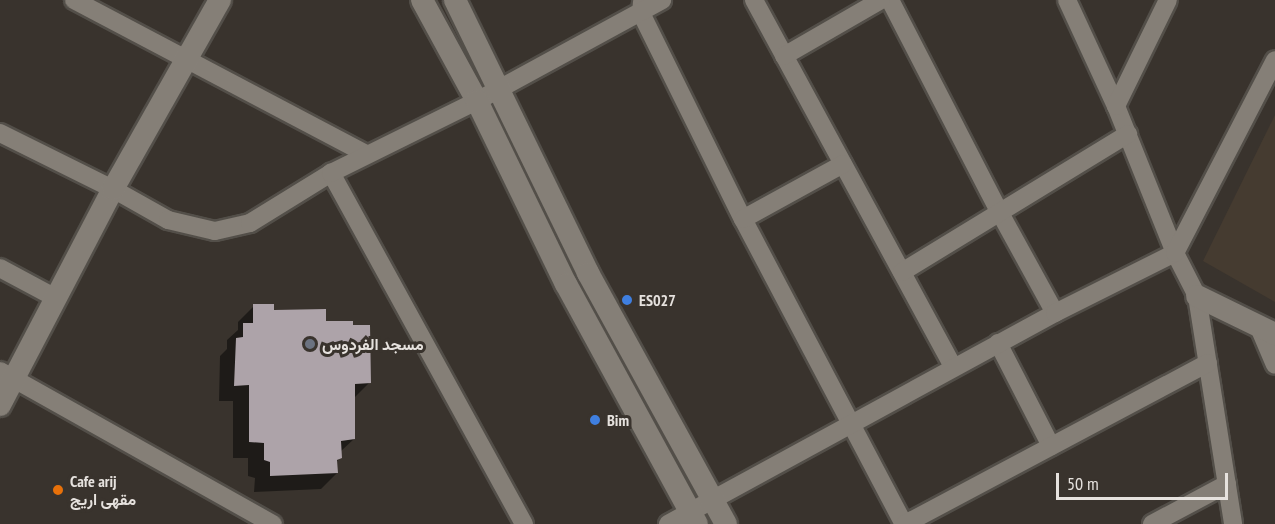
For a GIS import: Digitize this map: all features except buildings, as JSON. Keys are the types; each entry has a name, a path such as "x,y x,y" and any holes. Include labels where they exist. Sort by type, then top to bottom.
{"street":[{"path":"74,0 366,154"},
{"path":"0,405 8,374 54,297 220,0"},
{"path":"422,0 477,101 566,285 694,518"},
{"path":"454,0 588,273 726,524"},
{"path":"0,133 113,189 168,220 214,231 250,223 366,154 477,101 642,7 662,0"},
{"path":"754,0 953,367"},
{"path":"784,56 881,0"},
{"path":"890,0 1000,213 1055,313"},
{"path":"1067,0 1116,106 1175,252 1197,296 1233,524"},
{"path":"1116,106 1168,0"},
{"path":"642,7 743,219 905,524 1208,363"},
{"path":"668,524 694,518 713,501 851,423 998,343 1175,252 1275,60"},
{"path":"902,272 1128,134"},
{"path":"743,219 843,164"},
{"path":"331,173 524,524"},
{"path":"0,268 54,297"},
{"path":"1197,296 1267,330 1275,365"},
{"path":"998,343 1051,446"},
{"path":"8,374 273,524"},
{"path":"1152,524 1227,484"}],"shaded area":[{"path":"1275,115 1275,302 1203,261"}],"place":[{"name":"ES027","path":"627,300"},
{"name":"مسجد الفردوس","path":"310,344"},
{"name":"Bim","path":"595,420"},
{"name":"Cafe arij مقهى اريج","path":"58,490"}]}
